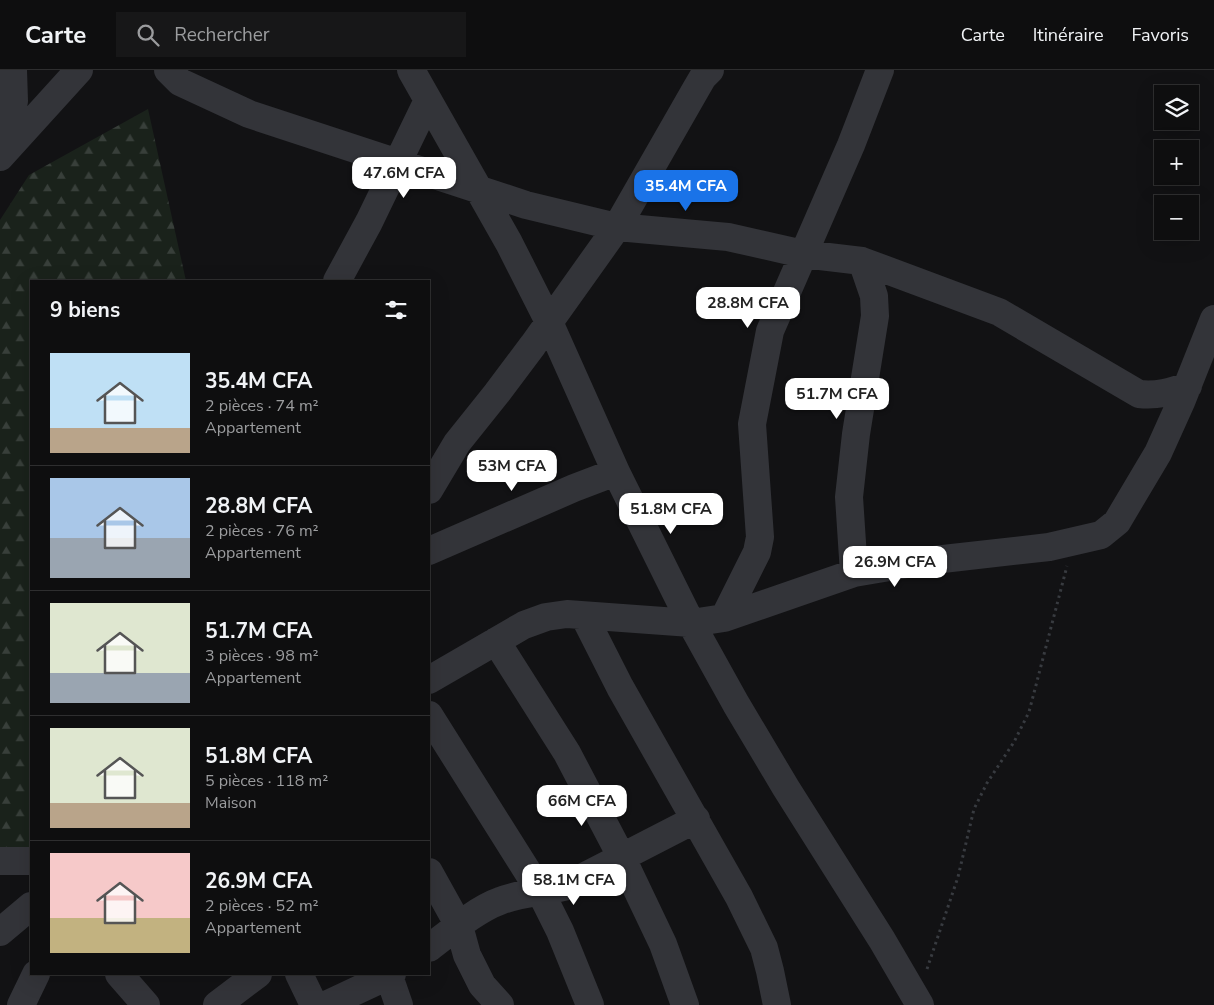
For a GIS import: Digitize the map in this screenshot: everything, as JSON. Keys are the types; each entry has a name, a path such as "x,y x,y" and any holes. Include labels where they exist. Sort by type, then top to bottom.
{"street":[{"path":"0,157 14,102 12,70"},
{"path":"0,157 79,70"},
{"path":"168,70 180,82 249,114 398,162 480,191 526,205 617,227 728,237 803,254 862,261 999,312 1139,394 1152,396 1188,386"},
{"path":"411,70 509,243 549,322 616,472 691,623 781,780 882,940 918,1003"},
{"path":"430,488 457,443 498,393 617,227 703,77 710,70"},
{"path":"724,618 757,552 760,537 752,424 772,325 851,145 880,70"},
{"path":"338,280 369,222 428,100"},
{"path":"854,573 849,497 856,434 875,316 874,296 862,261"},
{"path":"430,679 524,625 546,617 567,614 691,623 724,618 854,573 925,561 1049,546 1101,535 1117,522 1158,453 1188,386 1214,319"},
{"path":"430,551 574,488 616,472"},
{"path":"584,616 620,687 739,897 764,948 777,1005"},
{"path":"496,641 567,753 622,858 663,944 685,1005"},
{"path":"430,717 541,892 560,931 590,1005"},
{"path":"430,947 459,926 499,901 524,894 564,887 696,819"},
{"path":"0,861 30,861"},
{"path":"430,874 459,926 467,955 482,985 500,1005"},
{"path":"0,932 30,907"},
{"path":"22,1005 36,975"},
{"path":"120,975 146,1005"},
{"path":"217,1005 257,975"},
{"path":"299,975 314,1005"},
{"path":"326,1005 390,975 399,1005"}],"path":[{"path":"918,1003 939,931 958,877 974,809 987,783 1014,742 1029,712 1074,541"}],"green space":[{"path":"148,109 186,280 30,280 30,850 0,848 0,220 29,175"}]}
